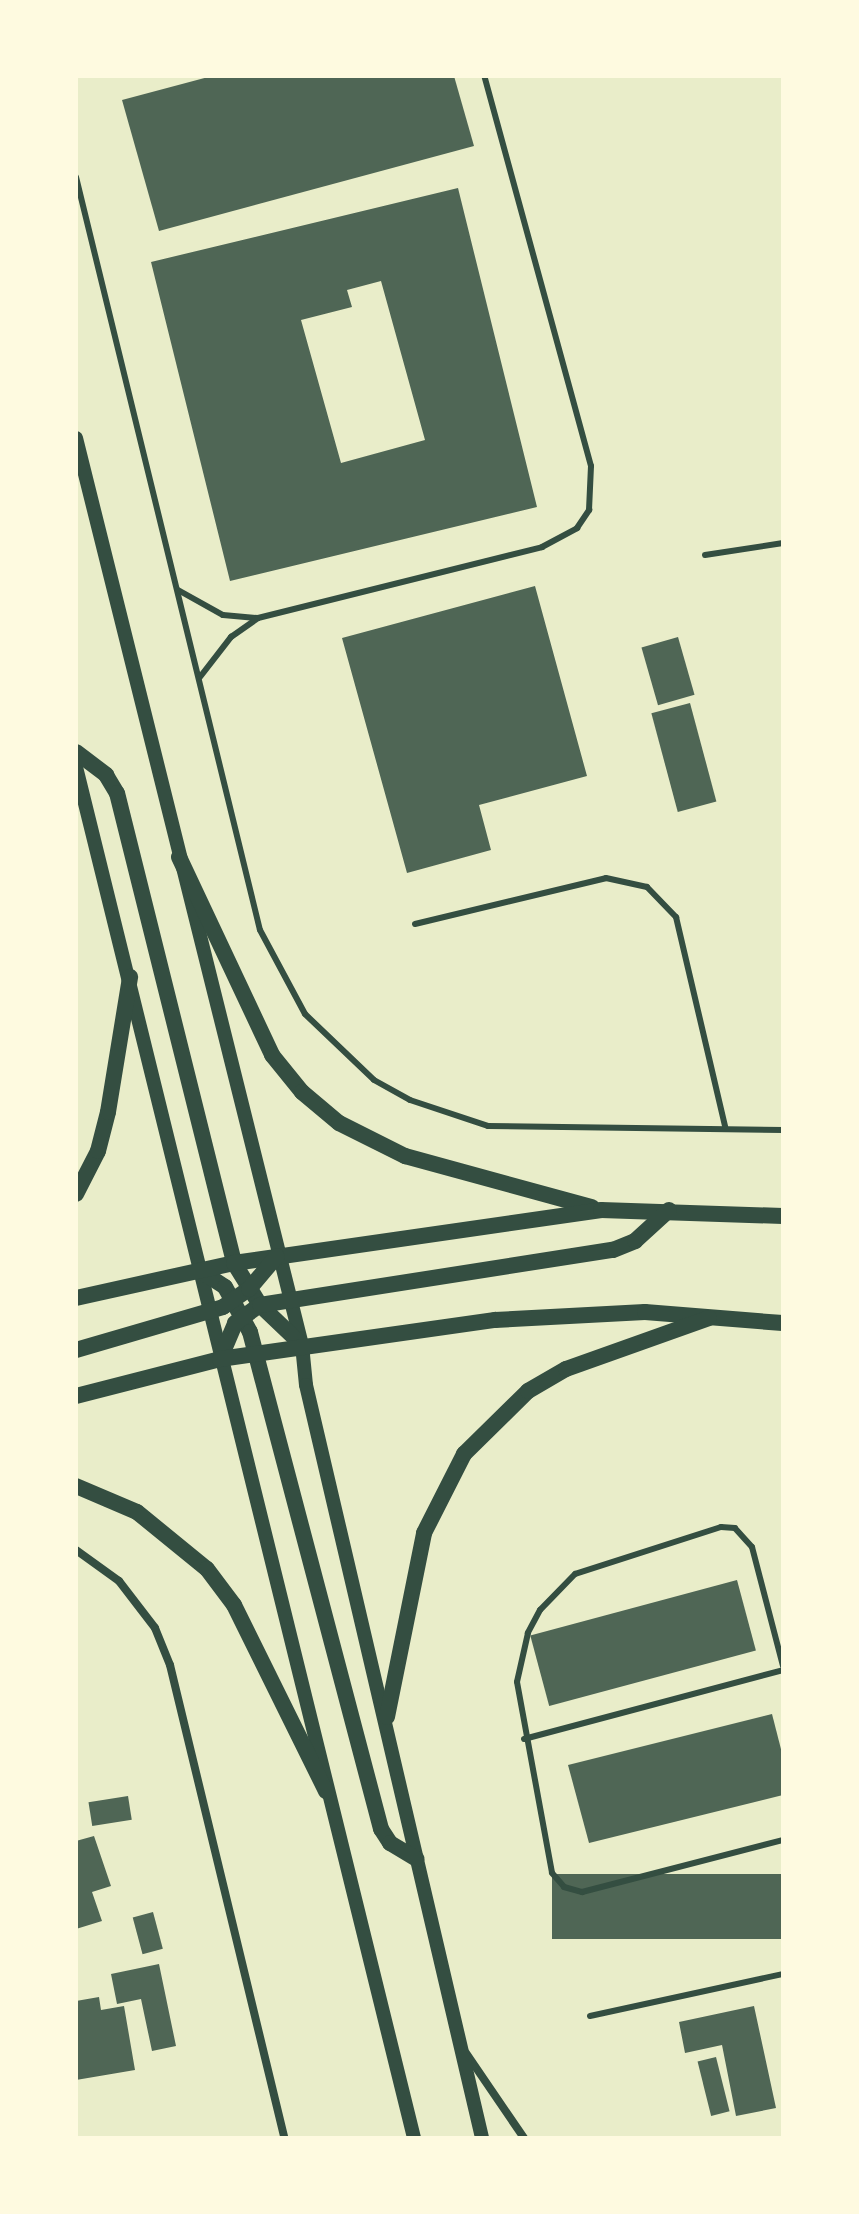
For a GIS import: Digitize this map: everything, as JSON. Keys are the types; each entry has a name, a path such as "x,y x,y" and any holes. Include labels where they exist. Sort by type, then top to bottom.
{"main road":[{"path":"76,752 106,775 117,793 256,1353 381,1829 390,1843 417,1859"},
{"path":"179,857 272,1055 302,1092 339,1123 405,1156 601,1210"},
{"path":"76,1194 98,1151 108,1112 130,977"},
{"path":"76,1298 234,1263 601,1210 783,1216"},
{"path":"199,1270 213,1276 243,1301 260,1305 613,1250 635,1241 669,1210"},
{"path":"220,1359 243,1301 277,1256"},
{"path":"76,1350 243,1301"},
{"path":"260,1305 302,1345"},
{"path":"76,1396 220,1359 302,1345 541,1317 645,1312 718,1315 783,1323"},
{"path":"387,1717 424,1533 464,1454 528,1391 566,1369 718,1315"},
{"path":"76,1486 137,1512 207,1569 242,1619 326,1791"}],"street":[{"path":"76,438 277,1256 302,1345 306,1385 387,1717 456,2039 482,2138"},
{"path":"76,767 414,2138"},
{"path":"76,1550 119,1581 155,1628 170,1665 284,2138"},
{"path":"456,2039 524,2138"}],"lane":[{"path":"178,590 223,615 258,618 542,547 577,528 589,510 591,466 484,76"},
{"path":"76,177 260,930 305,1014 337,1050 410,1100 488,1126 725,1126 783,1130"},
{"path":"705,555 783,543"},
{"path":"200,677 225,643 258,618"},
{"path":"415,924 606,878 647,887 676,917 725,1126"},
{"path":"524,1739 783,1668 752,1547 745,1535 721,1527 575,1574 540,1610 521,1657 517,1707 552,1873 572,1891 783,1840"},
{"path":"590,2016 783,1974"}],"building":[{"path":"212,76 454,76 474,146 159,231 122,100"},
{"path":"458,188 537,507 230,581 151,262","holes":["381,281 425,440 341,463 301,320 352,307 347,290"]},
{"path":"535,586 587,776 479,805 491,850 407,873 342,638"},
{"path":"678,637 695,695 658,705 641,647"},
{"path":"690,703 716,802 678,812 651,713"},
{"path":"737,1580 756,1651 549,1706 530,1635"},
{"path":"772,1714 783,1757 783,1795 589,1843 568,1765"},
{"path":"128,1796 132,1820 92,1826 88,1802"},
{"path":"94,1836 111,1886 92,1892 102,1921 76,1929 76,1841"},
{"path":"552,1874 783,1874 783,1939 552,1939"},
{"path":"153,1912 163,1949 143,1954 133,1917"},
{"path":"159,1964 176,2046 152,2051 141,1999 117,2004 111,1974"},
{"path":"99,1997 101,2010 124,2006 135,2070 76,2080 76,2001"},
{"path":"754,2006 776,2108 736,2116 722,2045 685,2053 679,2022"},
{"path":"716,2057 730,2111 711,2116 698,2062"}]}
